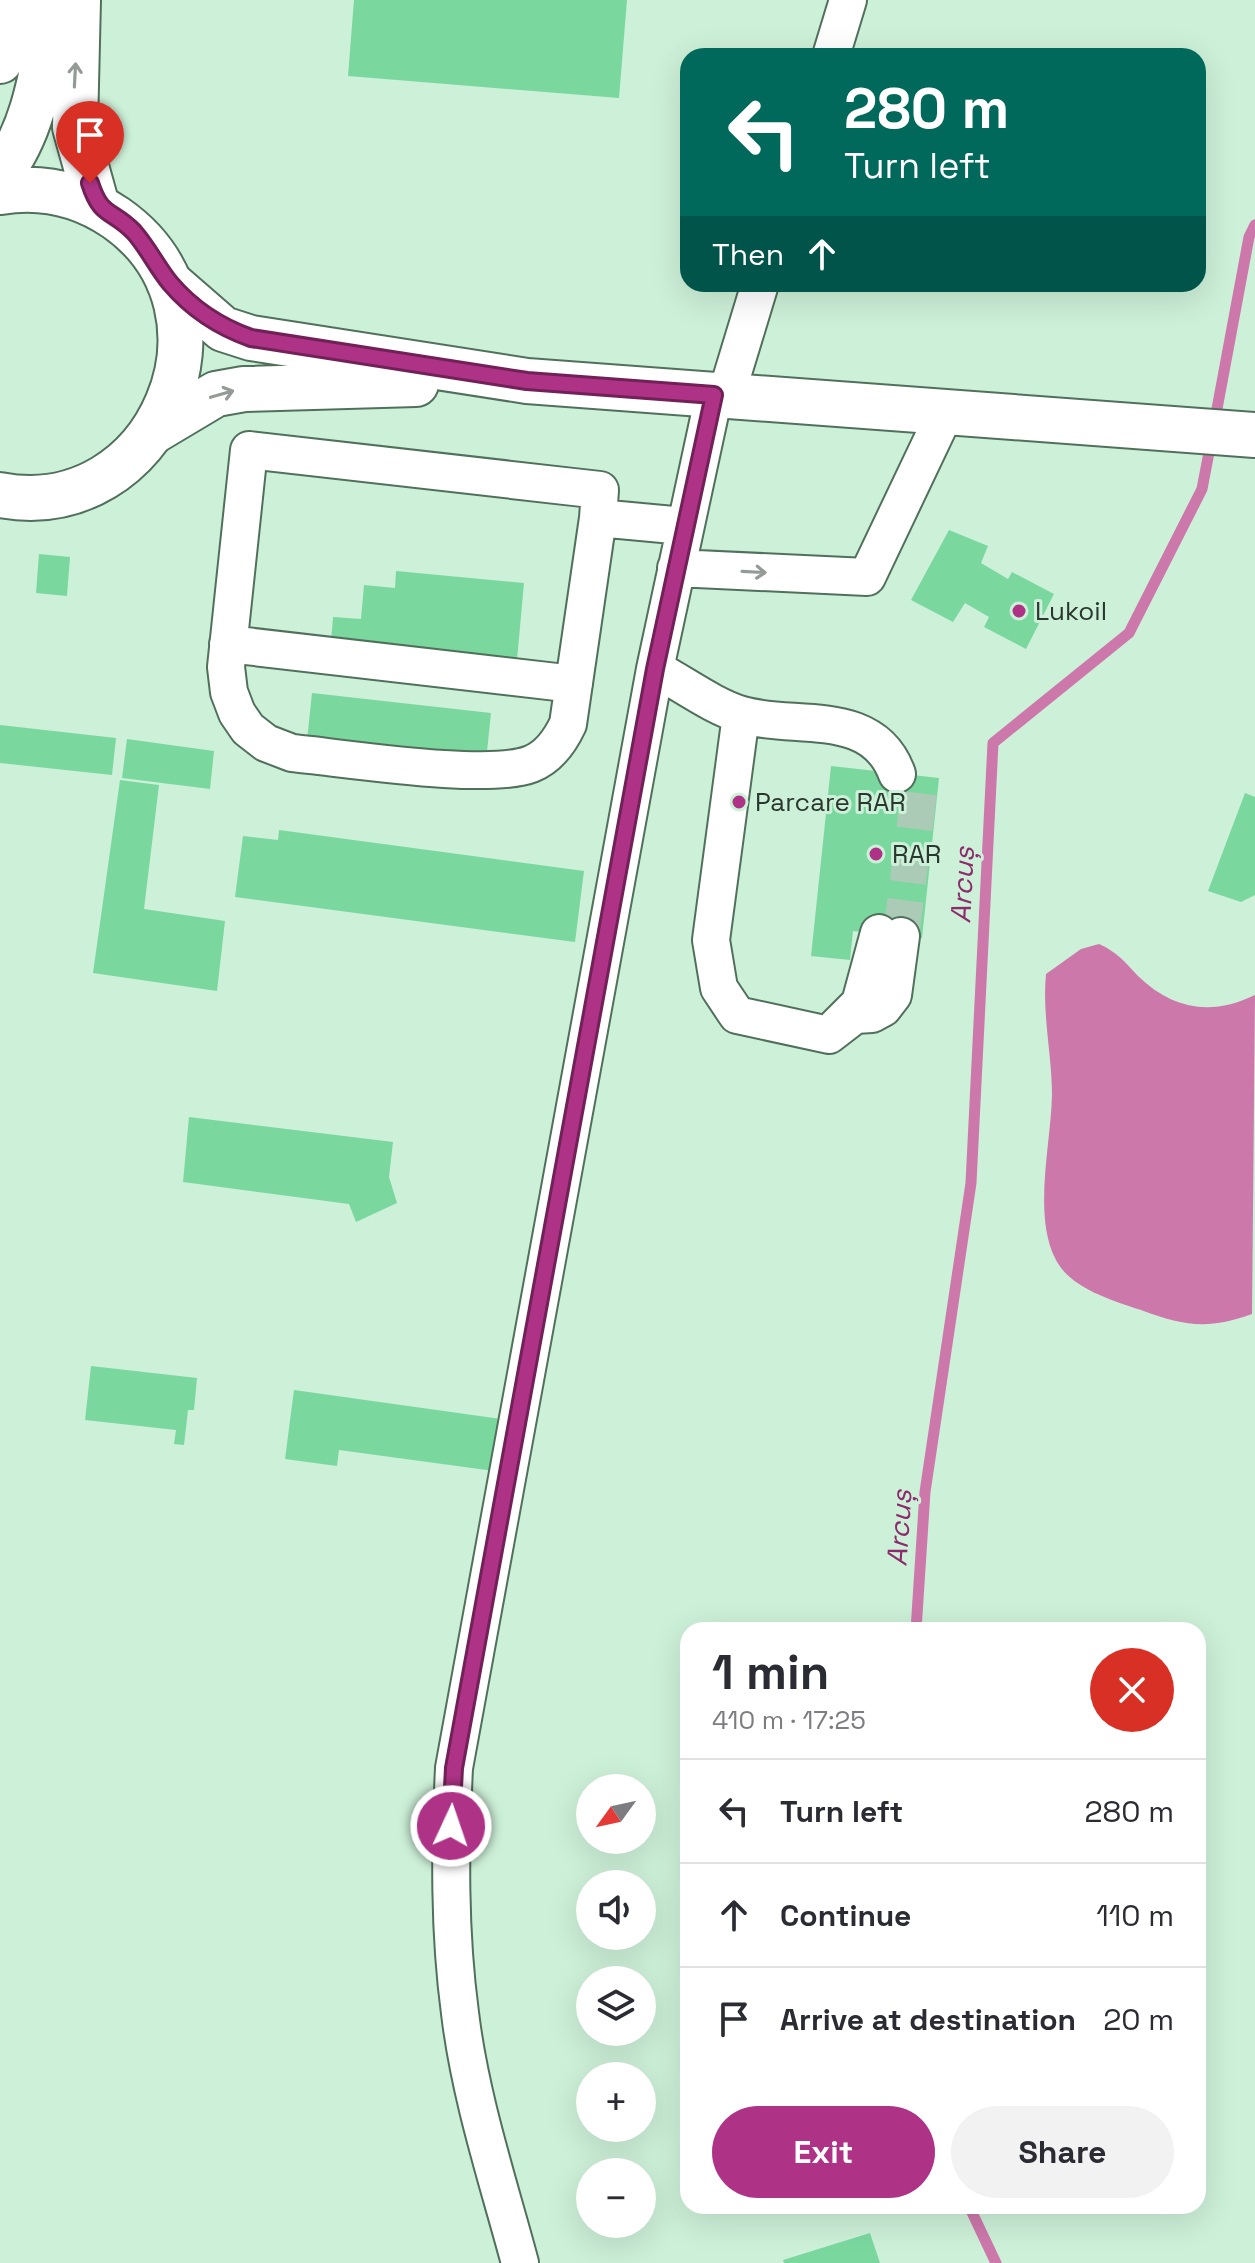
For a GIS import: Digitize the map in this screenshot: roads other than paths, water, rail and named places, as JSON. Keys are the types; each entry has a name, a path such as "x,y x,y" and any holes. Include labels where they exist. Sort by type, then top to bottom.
{"main road":[{"path":"0,61 23,0"},
{"path":"0,174 14,156 27,129 56,0"},
{"path":"78,0 75,127 97,206"},
{"path":"0,192 22,188 61,192 97,206 131,229 153,254 169,282 179,314 181,345 171,400 154,431"},
{"path":"169,282 223,329 251,338 527,381 1255,435"},
{"path":"0,495 36,498 88,485 121,465 154,431 216,394 244,389 527,381"}],"street":[{"path":"833,48 848,0"},
{"path":"520,2263 482,2119 460,2015 448,1883 454,1768 655,669 684,526 720,395 757,292"},
{"path":"676,568 867,577 945,413"},
{"path":"249,450 600,490 568,724 559,741 535,763 500,771 292,753 266,743 248,729 237,713 226,667 228,644 249,450"},
{"path":"598,518 684,526"},
{"path":"228,644 574,684"},
{"path":"655,669 741,715 857,729 909,775"},
{"path":"741,715 711,940 719,988 737,1015 829,1035 860,1003 890,935"}],"waterway":[{"name":"Arcuș","path":"1214,425 1249,237 1255,225"},
{"name":"Arcuș","path":"917,1622 925,1492 971,1183 993,743 1129,633 1202,489 1211,442"},
{"name":"Arcuș","path":"973,2214 996,2263"}],"tunnel":[{"path":"901,936 921,776"}],"place":[{"name":"Lukoil","path":"1019,611"},
{"name":"Parcare RAR","path":"739,802"},
{"name":"RAR","path":"876,854"}]}
